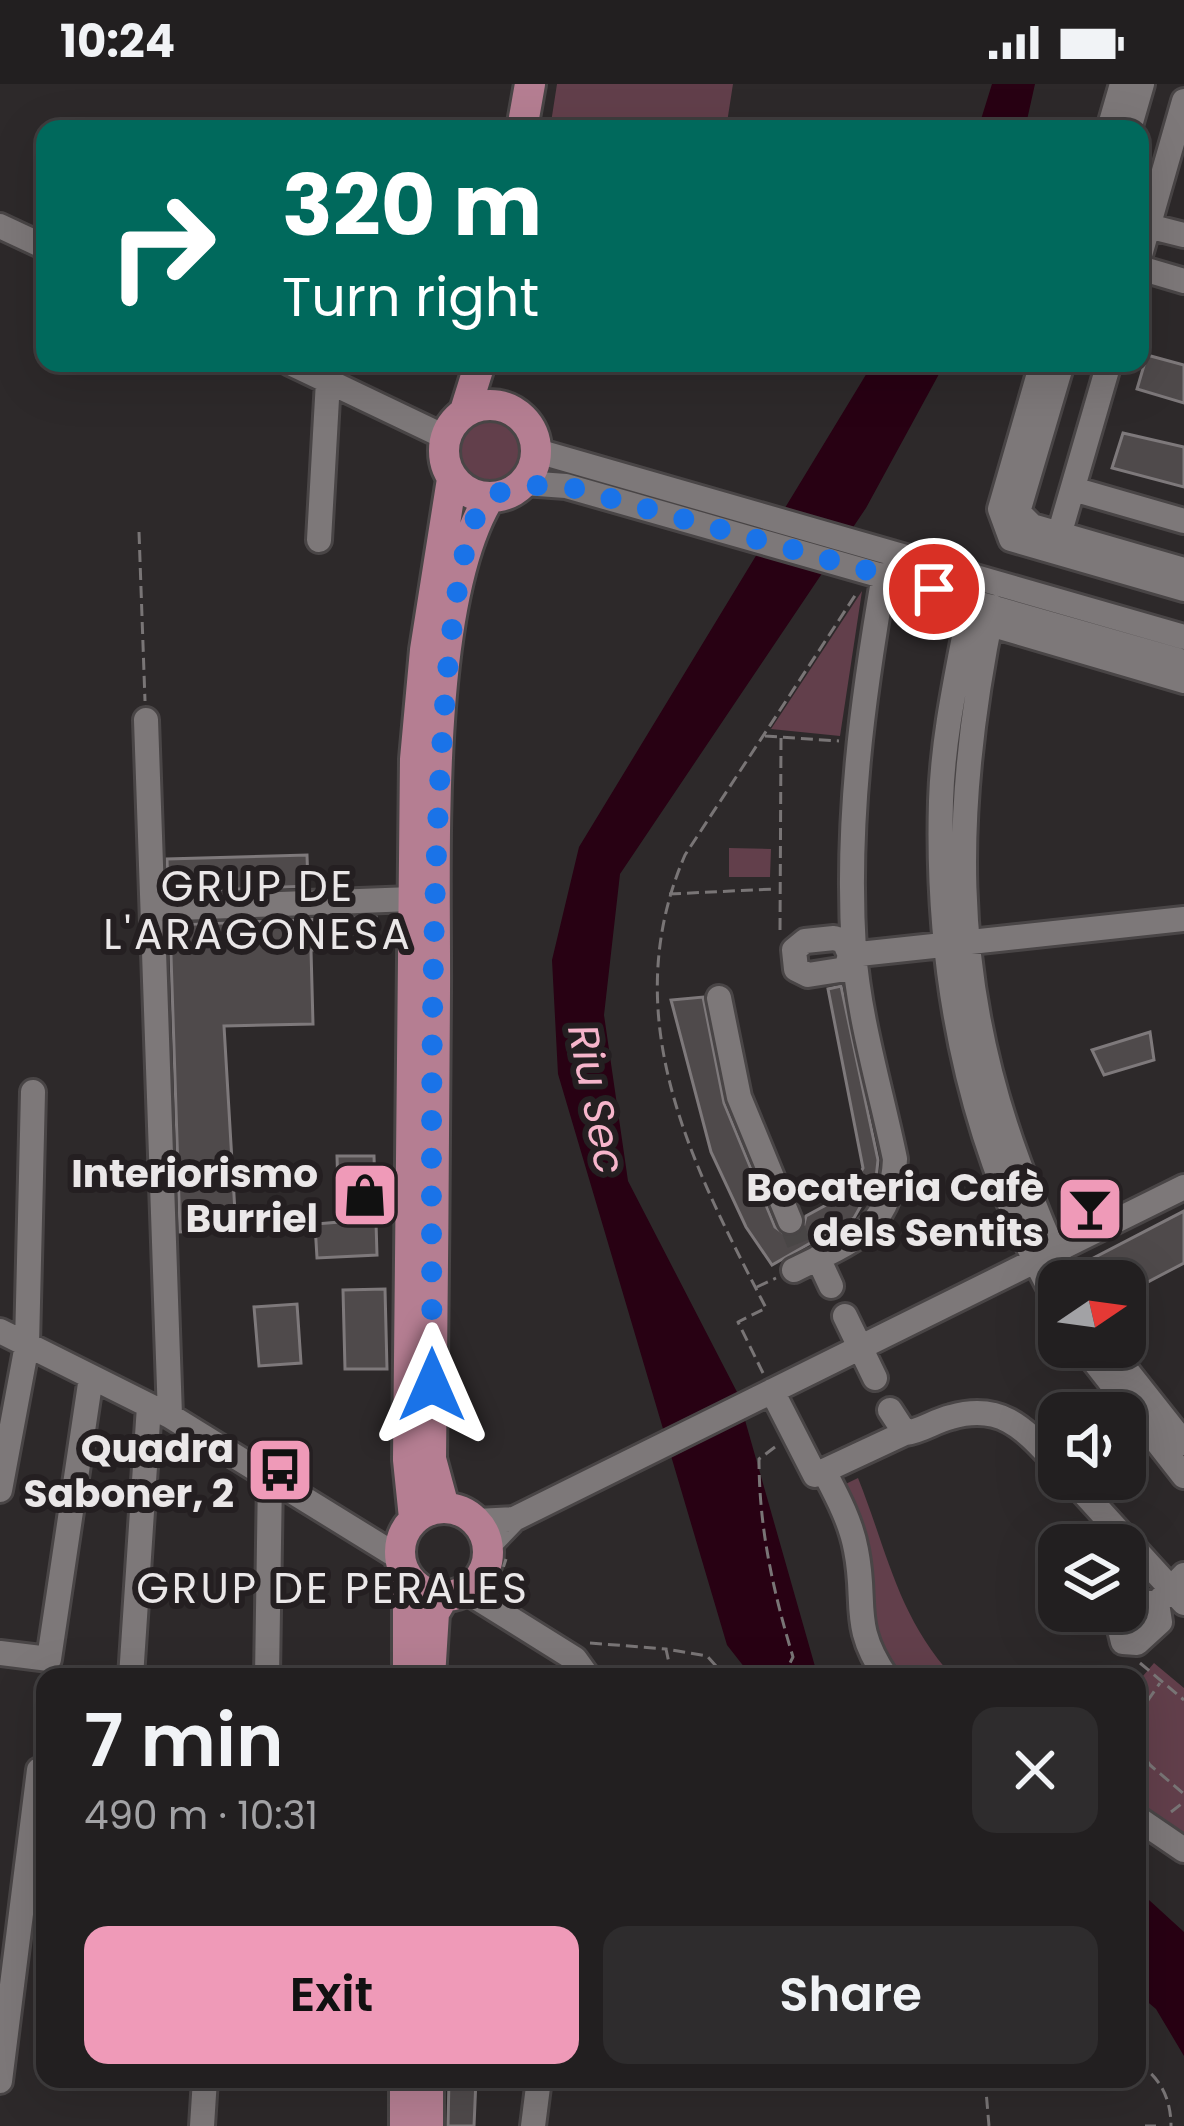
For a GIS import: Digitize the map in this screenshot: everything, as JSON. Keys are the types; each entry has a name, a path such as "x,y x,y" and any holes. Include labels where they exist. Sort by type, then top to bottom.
{"main road":[{"path":"524,120 530,84"},
{"path":"480,372 465,411 445,437 443,459 452,479 468,493 489,498"},
{"path":"486,372 496,404"},
{"path":"431,1668 434,1613 468,1592 479,1579 483,1533 444,1507 431,1459 439,757 469,530 489,498 524,483 536,451 531,429 517,412 496,404 465,411"},
{"path":"408,1668 402,1547 408,1460 418,710 452,479"},
{"path":"402,1547 444,1507"},
{"path":"402,1547 424,1592 468,1592"},
{"path":"405,2088 405,2126"},
{"path":"428,2088 428,2126"}],"street":[{"path":"1112,120 1122,84"},
{"path":"1132,120 1142,84"},
{"path":"1149,223 1184,101"},
{"path":"0,226 36,243"},
{"path":"1149,226 1184,235"},
{"path":"1149,270 1184,280"},
{"path":"311,372 445,437"},
{"path":"1039,372 1000,509 1011,538 1184,570"},
{"path":"1058,372 1018,512 1057,543 1184,589"},
{"path":"1057,543 1106,372"},
{"path":"319,540 328,381"},
{"path":"536,451 844,552 1184,637"},
{"path":"524,483 566,486 741,522"},
{"path":"1072,489 1184,520"},
{"path":"844,552 884,575 980,612 1184,681"},
{"path":"831,1286 805,1261 873,1227 893,1194 895,1159 852,955 853,795 884,575"},
{"path":"980,612 1184,662"},
{"path":"980,612 941,797 954,944 954,1026 974,1108 1045,1260"},
{"path":"132,1668 159,1411 146,720"},
{"path":"153,909 412,899"},
{"path":"852,955 1184,919"},
{"path":"794,950 805,941 834,938 844,941 852,955"},
{"path":"719,998 739,1096 790,1222"},
{"path":"0,1490 27,1345 33,1092"},
{"path":"483,1533 517,1525 634,1460 1184,1187"},
{"path":"1044,1257 1047,1260"},
{"path":"845,1316 875,1378"},
{"path":"0,1331 159,1411 402,1547"},
{"path":"1098,1368 1184,1476"},
{"path":"1125,1368 1184,1443"},
{"path":"0,1653 49,1659 91,1377"},
{"path":"772,1391 820,1473 857,1552 857,1611 867,1646 880,1668"},
{"path":"890,1410 905,1432"},
{"path":"820,1473 905,1432 950,1417 981,1413 1010,1417 1038,1445"},
{"path":"267,1668 270,1476"},
{"path":"1090,1500 1174,1593 1140,1603 1119,1625 1123,1642"},
{"path":"468,1592 581,1668"},
{"path":"0,2080 36,1794"},
{"path":"1146,1824 1184,1850"},
{"path":"202,2126 204,2088"},
{"path":"533,2126 538,2088"}],"path":[{"path":"139,532 146,720"},
{"path":"763,736 859,742"},
{"path":"781,738 777,889 780,936 794,950"},
{"path":"668,894 777,889"},
{"path":"776,1445 759,1459 759,1505 772,1585 793,1657 788,1668"},
{"path":"468,1592 517,1525"},
{"path":"581,1668 583,1642 707,1656 718,1668"},
{"path":"1123,1642 1120,1645 1184,1700"},
{"path":"666,1649 670,1668"},
{"path":"1146,1703 1161,1681"},
{"path":"1146,1759 1184,1794"},
{"path":"1146,2070 1158,2080 1172,2107 1171,2126"},
{"path":"986,2088 988,2126"},
{"path":"1145,2126 1156,2126"}],"shaded area":[{"path":"557,84 733,84 727,120 551,120"},
{"path":"490,417 515,427 525,452 515,477 490,487 465,477 455,452 465,427"},
{"path":"862,591 840,736 771,729"},
{"path":"729,848 771,849 770,877 729,877"},
{"path":"858,1478 906,1607 946,1668 875,1668 827,1493"},
{"path":"1154,1663 1184,1688 1184,1860 1146,1833 1146,1672"}],"water":[{"path":"992,84 1035,84 1027,120 981,120"},
{"name":"Riu Sec","path":"868,372 940,372 866,508 620,874 604,1015 628,1181 737,1392 815,1668 745,1668 727,1645 558,1074 552,960 579,847"},
{"path":"1146,1897 1184,1932 1184,2056 1146,2001"}],"building":[{"path":"1149,356 1184,365 1184,403 1137,389 1142,372 1149,372"},
{"path":"1123,433 1184,447 1184,487 1112,468"},
{"path":"307,855 308,886 168,892 167,859"},
{"path":"376,917 376,948 311,950 313,1024 224,1026 236,1229 180,1232 170,925"},
{"path":"841,986 878,1160 876,1179 854,1218 772,1265 746,1227 711,1152 671,1000 703,997 724,1103 775,1227 789,1237 802,1232 806,1216 850,1192 863,1168 828,989"},
{"path":"1150,1032 1154,1060 1104,1075 1092,1050"},
{"path":"337,1156 374,1156 377,1255 317,1258 315,1224 339,1222"},
{"path":"1184,1211 1184,1263 1146,1283 1146,1260 1090,1260"},
{"path":"385,1289 387,1369 345,1369 343,1290"},
{"path":"297,1304 301,1363 259,1366 254,1307"},
{"path":"449,2088 476,2088 474,2126 448,2126"}],"tunnel":[{"path":"790,1221 803,1254"}],"place":[{"name":"Interiorismo Burriel","path":"365,1195"},
{"name":"Bocateria Cafè dels Sentits","path":"1090,1209"},
{"name":"Quadra Saboner, 2","path":"280,1470"}],"district":[{"name":"GRUP DE L'ARAGONESA","path":"258,910"},
{"name":"GRUP DE PERALES","path":"333,1588"}],"route":[{"path":"432,1385 439,757 461,566 469,530 489,498 508,494 524,483 566,486 934,589"}]}
